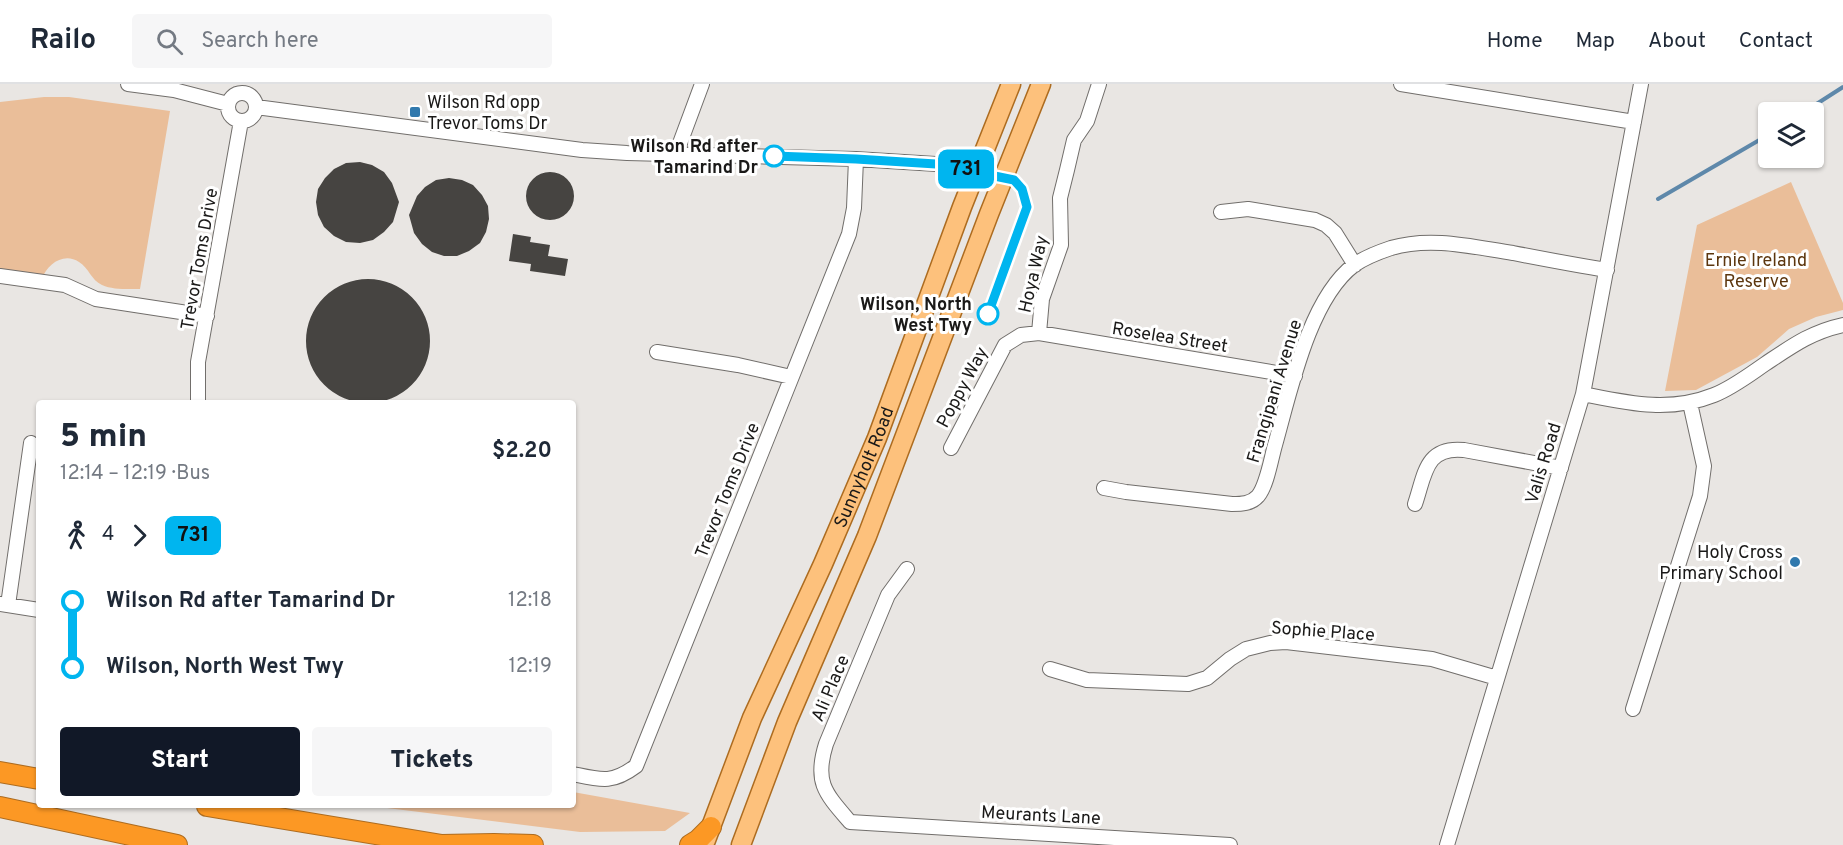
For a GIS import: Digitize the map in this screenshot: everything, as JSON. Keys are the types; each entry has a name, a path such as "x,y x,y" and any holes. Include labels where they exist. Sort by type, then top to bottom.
{"highway":[{"path":"0,772 36,778"},
{"path":"0,807 177,845"},
{"path":"219,808 441,845 533,845"},
{"path":"690,845 707,836"}],"main road":[{"name":"Sunnyholt Road","path":"707,836 752,718 828,553 873,448 976,171 1011,84"},
{"name":"Sunnyholt Road","path":"741,845 787,722 867,536 1041,84"}],"street":[{"path":"128,84 174,90 228,104"},
{"path":"676,154 702,84"},
{"name":"Hoya Way","path":"1040,333 1042,298 1061,245 1060,198 1074,140 1087,120 1099,84"},
{"path":"1401,84 1634,122"},
{"name":"Valis Road","path":"1447,845 1582,394 1641,84"},
{"path":"244,93 254,99 256,107 252,117 241,121 230,115 228,104 234,95 244,93"},
{"path":"256,107 582,150 856,159 936,164 1004,177"},
{"name":"Trevor Toms Drive","path":"198,400 198,362 241,121"},
{"name":"Trevor Toms Drive","path":"576,774 610,780 625,775 636,766 849,234 854,208 856,159"},
{"path":"1221,212 1248,209 1315,220 1326,225 1335,233 1355,265"},
{"name":"Frangipani Avenue","path":"1104,488 1232,504 1247,503 1257,496 1266,478 1294,376 1316,317 1327,295 1355,265 1392,248 1417,243 1467,245 1606,270"},
{"path":"0,276 65,285 96,299 207,316"},
{"path":"1582,394 1631,404 1661,406 1690,403 1716,395 1801,340 1822,330 1843,325"},
{"name":"Roselea Street","path":"1040,333 1294,376"},
{"name":"Poppy Way","path":"951,448 1005,345 1021,335 1040,333"},
{"path":"657,352 791,376"},
{"path":"1633,709 1700,496 1704,466 1690,403"},
{"path":"31,442 4,605 36,610"},
{"path":"1415,504 1432,458 1441,451 1464,450 1561,468"},
{"name":"Ali Place","path":"850,822 834,804 826,789 820,774 821,760 888,595 907,569"},
{"name":"Sophie Place","path":"1050,669 1087,680 1188,684 1207,678 1246,649 1286,642 1432,659 1497,678"},
{"name":"Meurants Lane","path":"850,822 1230,845"}],"green space":[{"path":"44,97 69,97 170,111 140,289 106,287 95,280 79,262 68,258 52,264 42,279 0,273 0,102"},
{"name":"Ernie Ireland Reserve","path":"1791,182 1843,303 1843,310 1816,317 1789,329 1757,357 1696,390 1665,391 1697,225"},
{"path":"576,793 690,813 665,831 580,832 387,808 576,808"}],"building":[{"path":"360,162 372,165 384,172 392,183 399,202 393,222 384,232 373,240 360,243 346,242 334,236 324,227 318,215 316,202 318,189 334,169 346,163"},
{"path":"545,172 555,172 570,182 574,196 570,210 564,216 555,220 545,220 530,210 526,201 526,191 536,176"},
{"path":"449,178 473,185 488,206 489,219 480,243 457,256 444,256 432,252 422,244 414,233 409,215 417,196 425,187 436,180"},
{"path":"513,234 531,237 530,242 550,245 548,256 568,259 565,276 530,271 531,264 509,261"},
{"path":"368,279 392,284 412,297 425,317 430,341 428,353 419,375 412,385 392,398 384,400 344,398 324,385 311,365 306,341 311,317 324,297 344,284"}],"waterway":[{"path":"1820,102 1843,87"},
{"path":"1658,199 1758,141"}],"bus line":[{"name":"731","path":"774,156 936,164 1014,180 1022,189 1027,207 988,314"}],"place":[{"name":"Wilson Rd opp Trevor Toms Dr","path":"415,112"},
{"name":"Wilson Rd after Tamarind Dr","path":"774,156"},
{"name":"Wilson, North West Twy","path":"988,314"},
{"name":"Holy Cross Primary School","path":"1795,562"}]}
